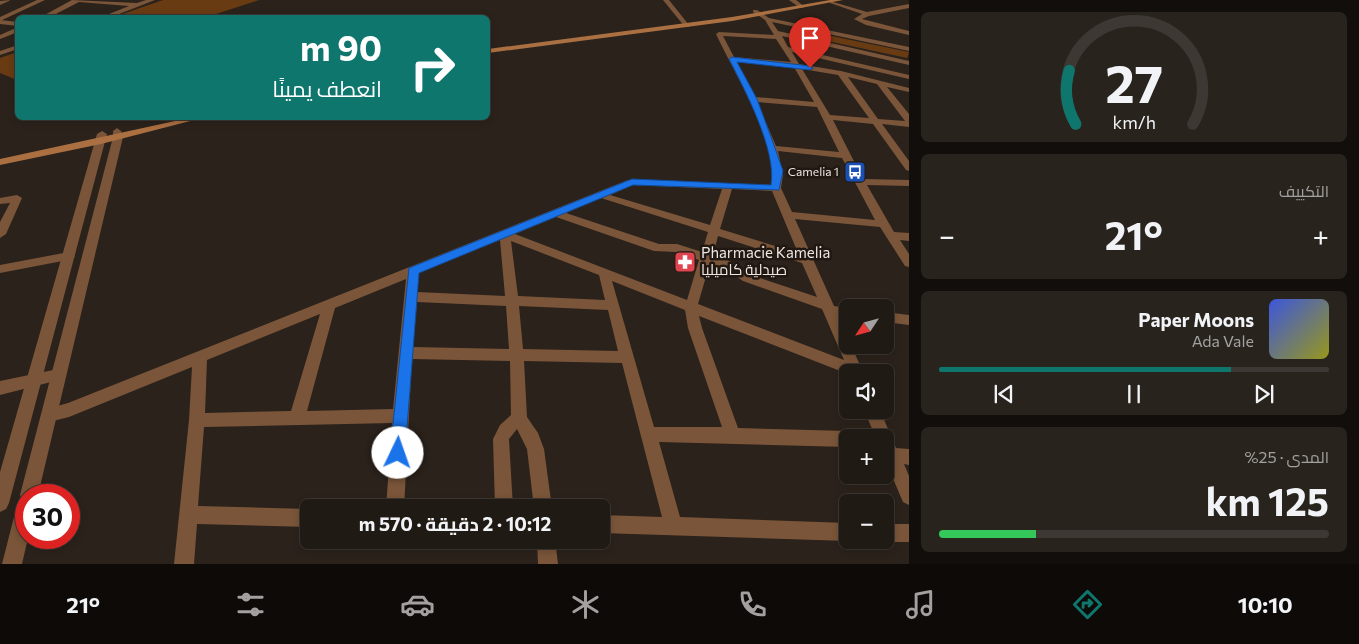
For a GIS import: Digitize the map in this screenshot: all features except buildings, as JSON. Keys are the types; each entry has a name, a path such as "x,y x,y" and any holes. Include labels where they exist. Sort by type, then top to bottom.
{"main road":[{"path":"490,46 499,47 762,15 816,0"},
{"path":"797,4 840,0"},
{"path":"490,50 499,47"},
{"path":"118,134 165,120"},
{"path":"0,155 188,120"},
{"path":"0,162 102,137"}],"street":[{"path":"0,3 8,0"},
{"path":"0,21 42,0"},
{"path":"48,15 77,0 137,5"},
{"path":"110,15 152,0"},
{"path":"666,0 685,24"},
{"path":"832,2 868,14"},
{"path":"909,6 868,14 857,19 868,24 909,33"},
{"path":"762,15 777,35 827,116 845,156 883,224 909,263"},
{"path":"762,15 909,49"},
{"path":"0,21 15,24"},
{"path":"0,37 15,30"},
{"path":"852,364 776,188 778,171 753,99 720,33 777,35 909,62"},
{"path":"0,53 15,48"},
{"path":"786,49 909,77"},
{"path":"732,59 794,65 841,73 909,90"},
{"path":"881,83 886,72"},
{"path":"841,73 909,168"},
{"path":"881,83 909,120"},
{"path":"753,99 820,105"},
{"path":"827,116 909,124"},
{"path":"32,484 118,134"},
{"path":"0,503 102,137"},
{"path":"771,148 845,156"},
{"path":"48,415 69,410 632,182 776,188"},
{"path":"860,182 908,184"},
{"path":"728,185 690,307 695,328 733,434"},
{"path":"601,195 808,260"},
{"path":"0,201 17,198 0,234"},
{"path":"556,213 658,248 677,248 705,257 728,265 747,278 839,311"},
{"path":"788,215 883,224"},
{"path":"505,234 839,366"},
{"path":"505,234 517,356 519,419 527,428 536,447 542,499"},
{"path":"891,236 909,237"},
{"path":"0,269 69,256"},
{"path":"395,499 400,416 413,271"},
{"path":"604,273 674,527"},
{"path":"410,298 613,305"},
{"path":"297,418 329,305"},
{"path":"894,318 909,320"},
{"path":"406,353 626,357"},
{"path":"184,564 197,420 200,357"},
{"path":"0,388 58,375"},
{"path":"197,420 400,416"},
{"path":"504,499 501,440 508,426 519,419"},
{"path":"648,434 733,434 839,439"},
{"path":"894,449 909,458"},
{"path":"894,461 909,496"},
{"path":"188,516 300,518"},
{"path":"610,524 839,532"},
{"path":"894,533 909,533"},
{"path":"12,564 16,549"},
{"path":"547,549 548,564"}],"shaded area":[{"path":"163,0 259,0 213,15 120,15"},
{"path":"812,32 909,53 907,58 809,37"},
{"path":"15,53 15,79 0,73 0,58"}],"place":[{"name":"Camelia 1","path":"855,172"},
{"name":"Pharmacie Kamelia صيدلية كاميليا","path":"685,262"}],"route":[{"path":"398,453 413,271 632,182 776,188 778,184 778,171 771,148 753,99 732,59 810,68"}]}
